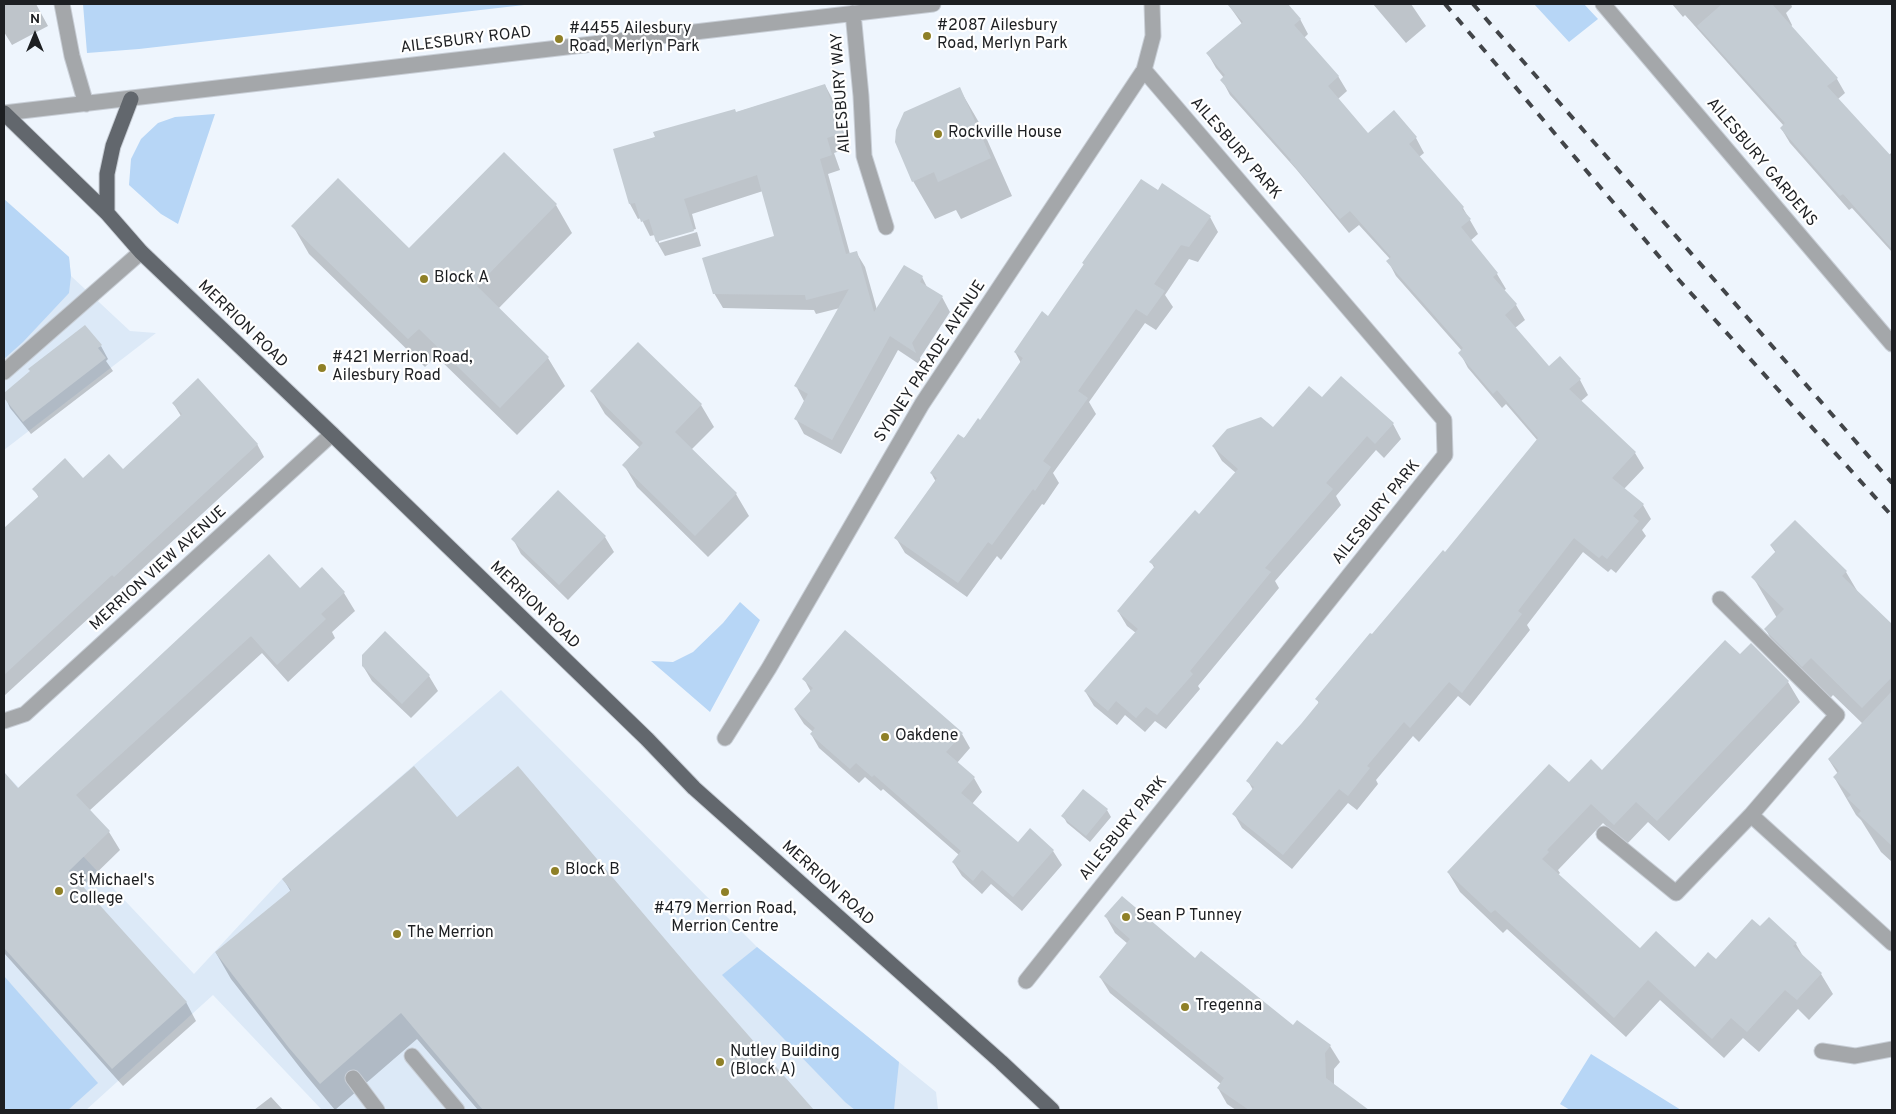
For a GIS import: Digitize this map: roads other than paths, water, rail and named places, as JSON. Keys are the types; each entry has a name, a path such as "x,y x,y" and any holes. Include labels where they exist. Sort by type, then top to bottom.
{"main road":[{"path":"107,213 107,174 113,146 131,99"},
{"name":"MERRION ROAD","path":"4,113 107,213 141,252 640,732 694,788 1001,1062 1052,1110"}],"street":[{"path":"62,4 72,56 86,104"},
{"name":"AILESBURY ROAD","path":"4,113 933,4"},
{"name":"SYDNEY PARADE AVENUE","path":"725,738 770,668 922,404 1144,70 1153,36 1152,4"},
{"name":"AILESBURY GARDENS","path":"1603,4 1892,344"},
{"name":"AILESBURY WAY","path":"853,13 861,96 864,156 886,227"},
{"name":"AILESBURY PARK","path":"1026,980 1445,455 1444,420 1144,70"},
{"path":"4,372 141,252"},
{"name":"MERRION VIEW AVENUE","path":"4,720 25,714 332,434"},
{"path":"1604,834 1676,893 1750,815 1837,715 1720,599"},
{"path":"1750,815 1892,943"},
{"path":"1822,1051 1856,1056 1892,1049"},
{"path":"412,1056 457,1110"},
{"path":"353,1078 377,1110"}],"railway":[{"path":"1445,4 1679,280 1892,516"},
{"path":"1473,4 1892,483"}],"place":[{"name":"#2087 Ailesbury Road, Merlyn Park","path":"927,36"},
{"name":"#4455 Ailesbury Road, Merlyn Park","path":"559,39"},
{"name":"Rockville House","path":"938,134"},
{"name":"Block A","path":"424,279"},
{"name":"#421 Merrion Road, Ailesbury Road","path":"322,368"},
{"name":"Oakdene","path":"885,737"},
{"name":"Block B","path":"555,871"},
{"name":"St Michael's College","path":"59,891"},
{"name":"#479 Merrion Road, Merrion Centre","path":"725,892"},
{"name":"Sean P Tunney","path":"1126,917"},
{"name":"The Merrion","path":"397,934"},
{"name":"Tregenna","path":"1185,1007"},
{"name":"Nutley Building (Block A)","path":"720,1062"}]}
